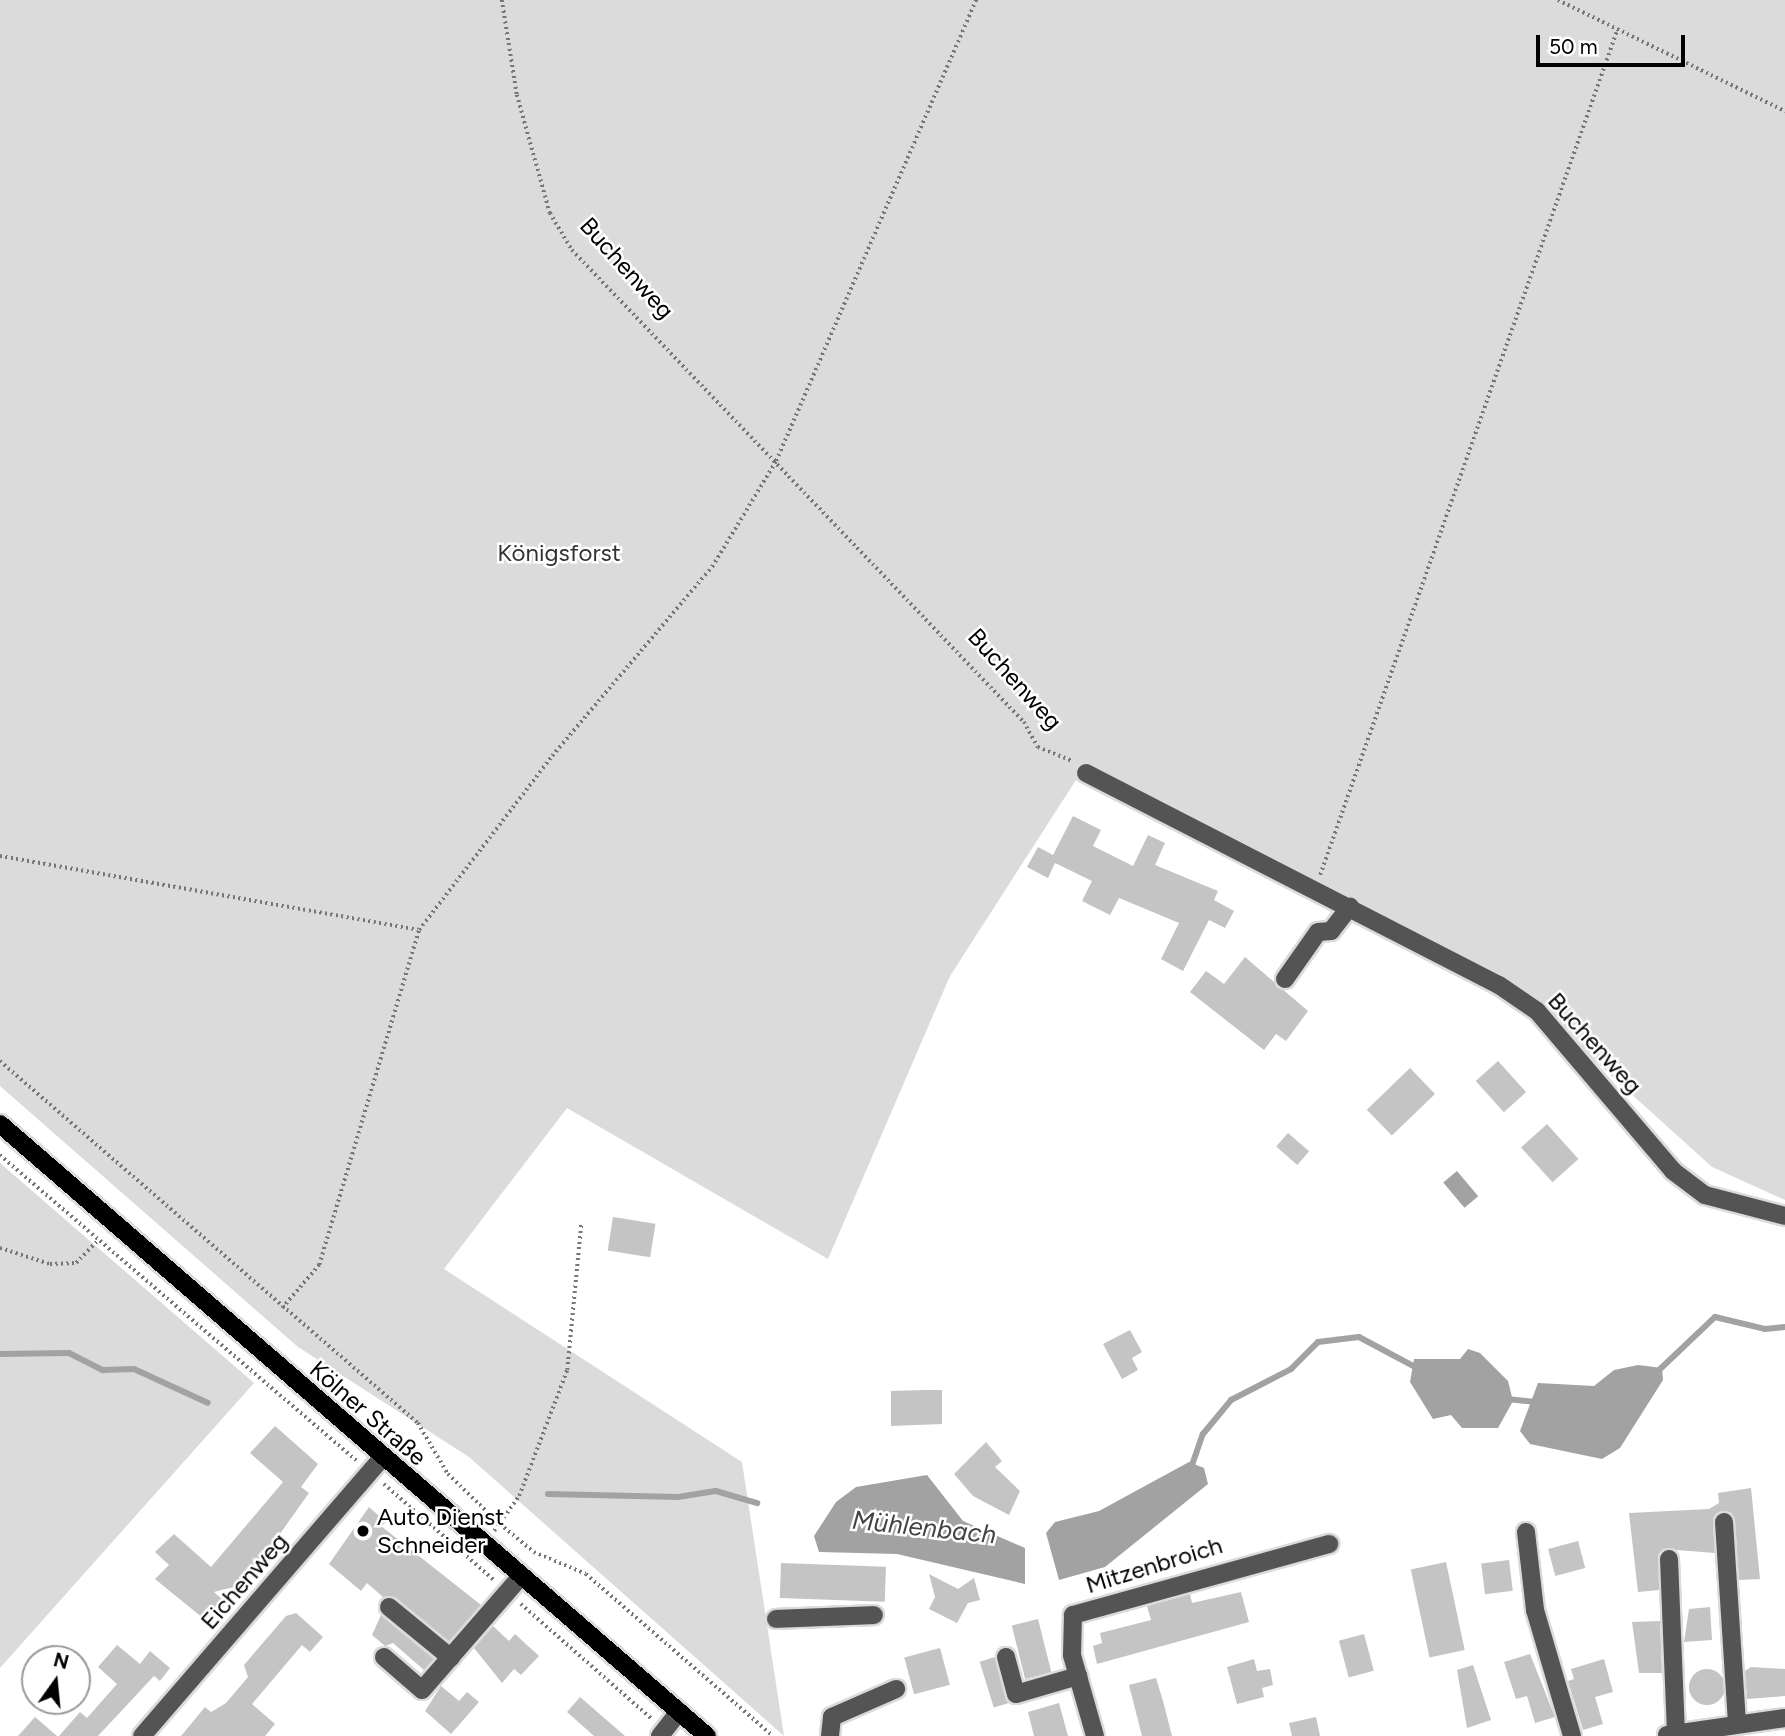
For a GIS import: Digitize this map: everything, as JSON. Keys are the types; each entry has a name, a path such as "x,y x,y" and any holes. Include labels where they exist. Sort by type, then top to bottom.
{"main road":[{"name":"Kölner Straße","path":"0,1124 376,1465 484,1544 707,1736"}],"street":[{"name":"Buchenweg","path":"1086,773 1350,907 1537,1011 1674,1171 1705,1195 1785,1216"},
{"path":"1285,979 1318,932 1331,931 1350,907"},
{"name":"Eichenweg","path":"142,1736 376,1465"},
{"path":"1724,1522 1731,1725"},
{"path":"1526,1532 1535,1610 1572,1736"},
{"path":"1717,1543 1731,1725"},
{"name":"Mitzenbroich","path":"1095,1736 1078,1676 1073,1615 1329,1544"},
{"path":"1670,1559 1671,1734 1785,1718"},
{"path":"384,1657 422,1690 525,1579"},
{"path":"447,1677 511,1595"},
{"path":"389,1606 451,1658"},
{"path":"776,1619 874,1615"},
{"path":"1006,1657 1016,1694 1078,1676"},
{"path":"830,1736 832,1717 896,1689"},
{"path":"663,1733 679,1712"}],"path":[{"name":"Buchenweg","path":"502,0 517,95 550,213 572,250 1026,725 1038,747 1086,773"},
{"path":"282,1308 319,1265 419,930 552,756 712,567 776,461 976,0"},
{"path":"1558,0 1785,111"},
{"path":"1315,890 1618,30"},
{"path":"0,856 419,930"},
{"path":"0,1061 282,1308 418,1423 448,1474 500,1524 534,1552 586,1574 773,1736"},
{"path":"0,1155 99,1240 376,1465 511,1595 663,1733"},
{"path":"484,1544 519,1496 568,1370 581,1225"},
{"path":"0,1248 50,1264 76,1263 99,1240"}],"green space":[{"name":"Königsforst","path":"0,0 1785,0 1785,1200 1712,1167 1534,1006 1076,780 950,976 828,1259 567,1108 444,1269 742,1462 784,1736 469,1457 298,1347 0,1086"},
{"path":"0,1163 254,1383 0,1668"}],"water":[{"path":"1457,1171 1478,1196 1464,1208 1443,1183"},
{"path":"1468,1349 1480,1353 1508,1381 1513,1401 1498,1428 1462,1428 1451,1415 1433,1419 1410,1382 1414,1359 1460,1359"},
{"path":"1638,1365 1662,1368 1663,1380 1620,1448 1602,1459 1530,1444 1520,1431 1538,1383 1594,1386 1614,1370"},
{"path":"1189,1462 1204,1468 1208,1484 1105,1567 1059,1580 1046,1533 1055,1522 1099,1511"},
{"path":"927,1475 963,1521 1025,1548 1025,1584 897,1554 819,1552 814,1536 836,1502 856,1487"}],"building":[{"path":"1073,816 1101,830 1093,846 1133,866 1148,835 1165,843 1155,865 1218,891 1214,900 1234,911 1225,928 1209,920 1183,971 1161,959 1179,923 1119,898 1110,915 1082,901 1092,881 1055,863 1048,878 1027,867 1038,847 1053,855"},
{"path":"1245,957 1308,1011 1286,1041 1276,1034 1264,1050 1190,992 1206,971 1224,984"},
{"path":"1498,1061 1526,1092 1504,1112 1476,1081"},
{"path":"1410,1068 1435,1094 1392,1136 1367,1110"},
{"path":"1547,1124 1578,1159 1552,1182 1521,1147"},
{"path":"1288,1133 1309,1151 1297,1165 1276,1147"},
{"path":"613,1217 655,1224 650,1257 608,1251"},
{"path":"1130,1330 1142,1352 1132,1358 1138,1370 1122,1379 1103,1344"},
{"path":"942,1390 942,1424 891,1426 891,1391"},
{"path":"275,1426 318,1464 301,1487 309,1493 242,1585 214,1592 226,1603 209,1623 155,1579 169,1565 155,1552 174,1534 211,1567 283,1482 250,1453"},
{"path":"986,1442 1002,1461 995,1467 1020,1491 1009,1515 973,1496 954,1474"},
{"path":"1751,1488 1760,1579 1739,1580 1735,1521 1723,1511 1713,1522 1715,1553 1664,1549 1659,1590 1638,1592 1629,1513 1709,1509 1719,1503 1718,1493"},
{"path":"369,1507 386,1522 381,1526 481,1605 449,1642 396,1598 383,1597 367,1583 361,1591 329,1564"},
{"path":"1578,1541 1585,1568 1555,1576 1548,1549"},
{"path":"1509,1560 1513,1591 1485,1594 1481,1563"},
{"path":"1446,1562 1465,1650 1429,1658 1411,1569"},
{"path":"781,1563 886,1567 885,1602 780,1598"},
{"path":"929,1574 958,1589 974,1578 980,1600 968,1603 957,1623 929,1609 935,1597"},
{"path":"1241,1592 1249,1622 1097,1664 1093,1646 1102,1643 1100,1633 1151,1620 1147,1606 1190,1594 1192,1603"},
{"path":"1710,1607 1712,1640 1684,1642 1689,1609"},
{"path":"296,1613 323,1637 310,1652 302,1645 252,1704 275,1724 265,1736 181,1736 205,1707 211,1712 226,1703 248,1677 244,1665 286,1616"},
{"path":"381,1615 434,1659 424,1670 393,1643 385,1646 372,1635"},
{"path":"1038,1619 1051,1672 1025,1679 1012,1626"},
{"path":"1660,1621 1662,1673 1639,1673 1632,1622"},
{"path":"493,1626 509,1641 515,1634 539,1656 521,1675 514,1669 502,1683 474,1648"},
{"path":"1364,1634 1374,1671 1349,1677 1339,1641"},
{"path":"117,1645 140,1664 150,1651 170,1668 160,1681 154,1676 98,1736 59,1736 77,1715 87,1718 91,1715 117,1684 98,1667"},
{"path":"940,1648 950,1685 914,1694 904,1658"},
{"path":"1530,1654 1555,1717 1535,1723 1527,1696 1516,1699 1504,1662"},
{"path":"995,1657 1009,1703 994,1708 980,1662"},
{"path":"1254,1659 1257,1671 1270,1669 1273,1685 1262,1688 1264,1697 1237,1704 1227,1667"},
{"path":"1604,1659 1613,1692 1595,1697 1603,1724 1583,1730 1568,1681 1574,1679 1571,1669"},
{"path":"1473,1665 1491,1720 1467,1728 1457,1670"},
{"path":"1751,1667 1785,1669 1785,1696 1747,1699 1745,1671"},
{"path":"1707,1669 1719,1675 1725,1687 1719,1699 1707,1705 1695,1699 1689,1687 1695,1675"},
{"path":"1156,1678 1172,1736 1142,1736 1129,1685"},
{"path":"441,1686 459,1701 467,1692 479,1702 451,1734 425,1711"},
{"path":"580,1697 625,1736 594,1736 567,1712"},
{"path":"1059,1703 1068,1736 1034,1736 1028,1712"},
{"path":"35,1717 57,1736 18,1736"},
{"path":"1316,1717 1320,1736 1292,1736 1289,1723"}],"waterway":[{"name":"Mühlenbach","path":"1657,1372 1715,1317 1765,1329 1785,1327"},
{"name":"Mühlenbach","path":"1190,1471 1203,1434 1231,1400 1291,1369 1318,1342 1359,1337 1417,1368"},
{"name":"Mühlenbach","path":"0,1354 69,1353 103,1370 134,1369 208,1403"},
{"name":"Mühlenbach","path":"1507,1399 1538,1402"},
{"name":"Mühlenbach","path":"548,1494 678,1497 716,1491 757,1503"}],"place":[{"name":"Auto Dienst Schneider","path":"363,1531"}]}
